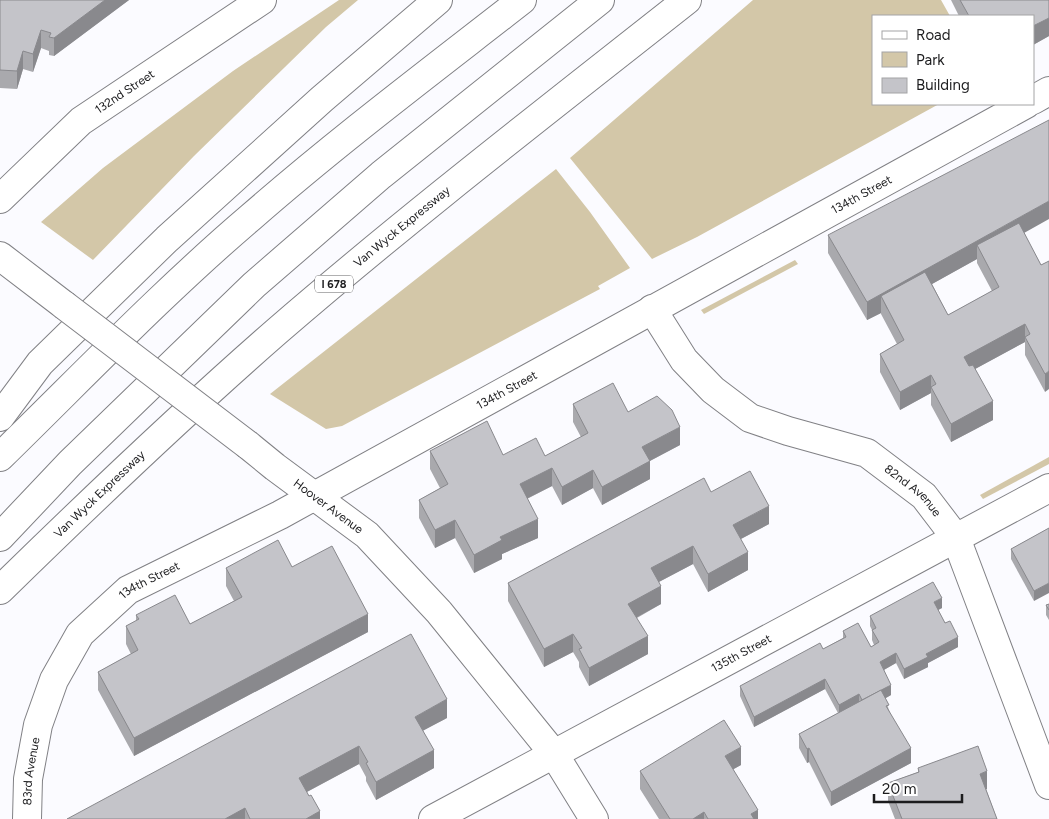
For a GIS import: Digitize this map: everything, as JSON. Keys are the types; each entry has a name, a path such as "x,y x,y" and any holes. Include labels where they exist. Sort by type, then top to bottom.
{"main road":[{"name":"132nd Street","path":"0,199 81,121 262,0"},
{"path":"0,417 40,363 160,246 322,99 438,0"},
{"path":"0,457 161,299 251,217 353,133 522,0"},
{"path":"0,537 70,463 254,285 341,207 600,0"},
{"name":"Van Wyck Expressway","path":"0,590 139,456 277,332 462,178 687,0"},
{"path":"1034,99 1049,91"},
{"name":"134th Street","path":"38,725 54,680 80,634 128,590 280,516 1024,105"},
{"name":"Hoover Avenue","path":"0,256 275,467 367,535 439,612 554,754 594,819"},
{"name":"82nd Avenue","path":"652,309 684,360 713,390 750,418 788,431 867,453 924,496 956,538 1049,785"},
{"name":"135th Street","path":"433,819 1049,488"},
{"name":"83rd Avenue","path":"27,819 28,779 38,725"}],"green space":[{"path":"339,0 358,0 326,27 194,156 93,260 41,222 103,168 233,71"},
{"path":"753,0 941,0 949,15 872,15 872,105 937,105 697,237 652,259 570,158"},
{"path":"556,169 630,268 598,286 600,289 342,426 326,429 270,394"},
{"path":"795,260 798,264 704,314 701,310"},
{"path":"1049,457 1049,464 983,499 980,495"}],"building":[{"path":"0,0 105,0 54,38 49,37 51,33 41,30 33,54 23,51 17,71 0,70"},
{"path":"960,0 1049,0 1049,18 1034,26 1034,15 968,15"},
{"path":"1049,120 1049,201 867,302 828,235"},
{"path":"1019,223 1041,265 1049,261 1049,371 1045,374 1025,337 1030,334 1025,324 964,357 969,366 973,365 993,401 951,424 931,387 936,384 931,375 900,392 880,354 904,340 881,296 925,272 948,315 999,287 977,245"},
{"path":"613,383 628,412 657,396 672,410 680,427 642,447 650,461 602,487 593,470 562,487 552,468 520,484 538,519 500,537 502,540 474,555 455,520 435,530 419,500 448,484 430,451 487,421 503,455 536,438 545,456 588,433 573,404"},
{"path":"750,471 769,506 733,525 748,552 708,574 693,546 651,568 661,586 628,604 648,636 589,668 579,649 582,648 573,634 544,649 508,583 704,478 711,492"},
{"path":"1049,528 1049,583 1034,591 1011,549"},
{"path":"278,540 292,567 332,546 368,614 134,738 98,672 138,650 126,626 139,619 136,615 175,595 190,624 242,597 226,568"},
{"path":"933,582 942,598 934,602 945,623 950,621 958,637 926,654 928,657 904,669 896,653 880,662 891,685 862,700 859,694 839,705 825,679 754,717 740,686 820,643 823,649 846,637 843,631 858,623 871,647 879,642 872,630 876,628 870,616"},
{"path":"411,634 447,699 415,717 434,750 376,782 359,746 299,778 320,811 306,819 250,819 245,808 225,819 67,819"},
{"path":"881,690 889,705 886,706 911,748 831,792 809,748 807,749 799,734"},
{"path":"724,720 741,747 725,756 758,810 751,814 754,819 708,819 704,812 693,819 670,819 640,771"},
{"path":"978,746 987,771 980,774 997,819 902,819 888,783 919,772 918,768"}]}
